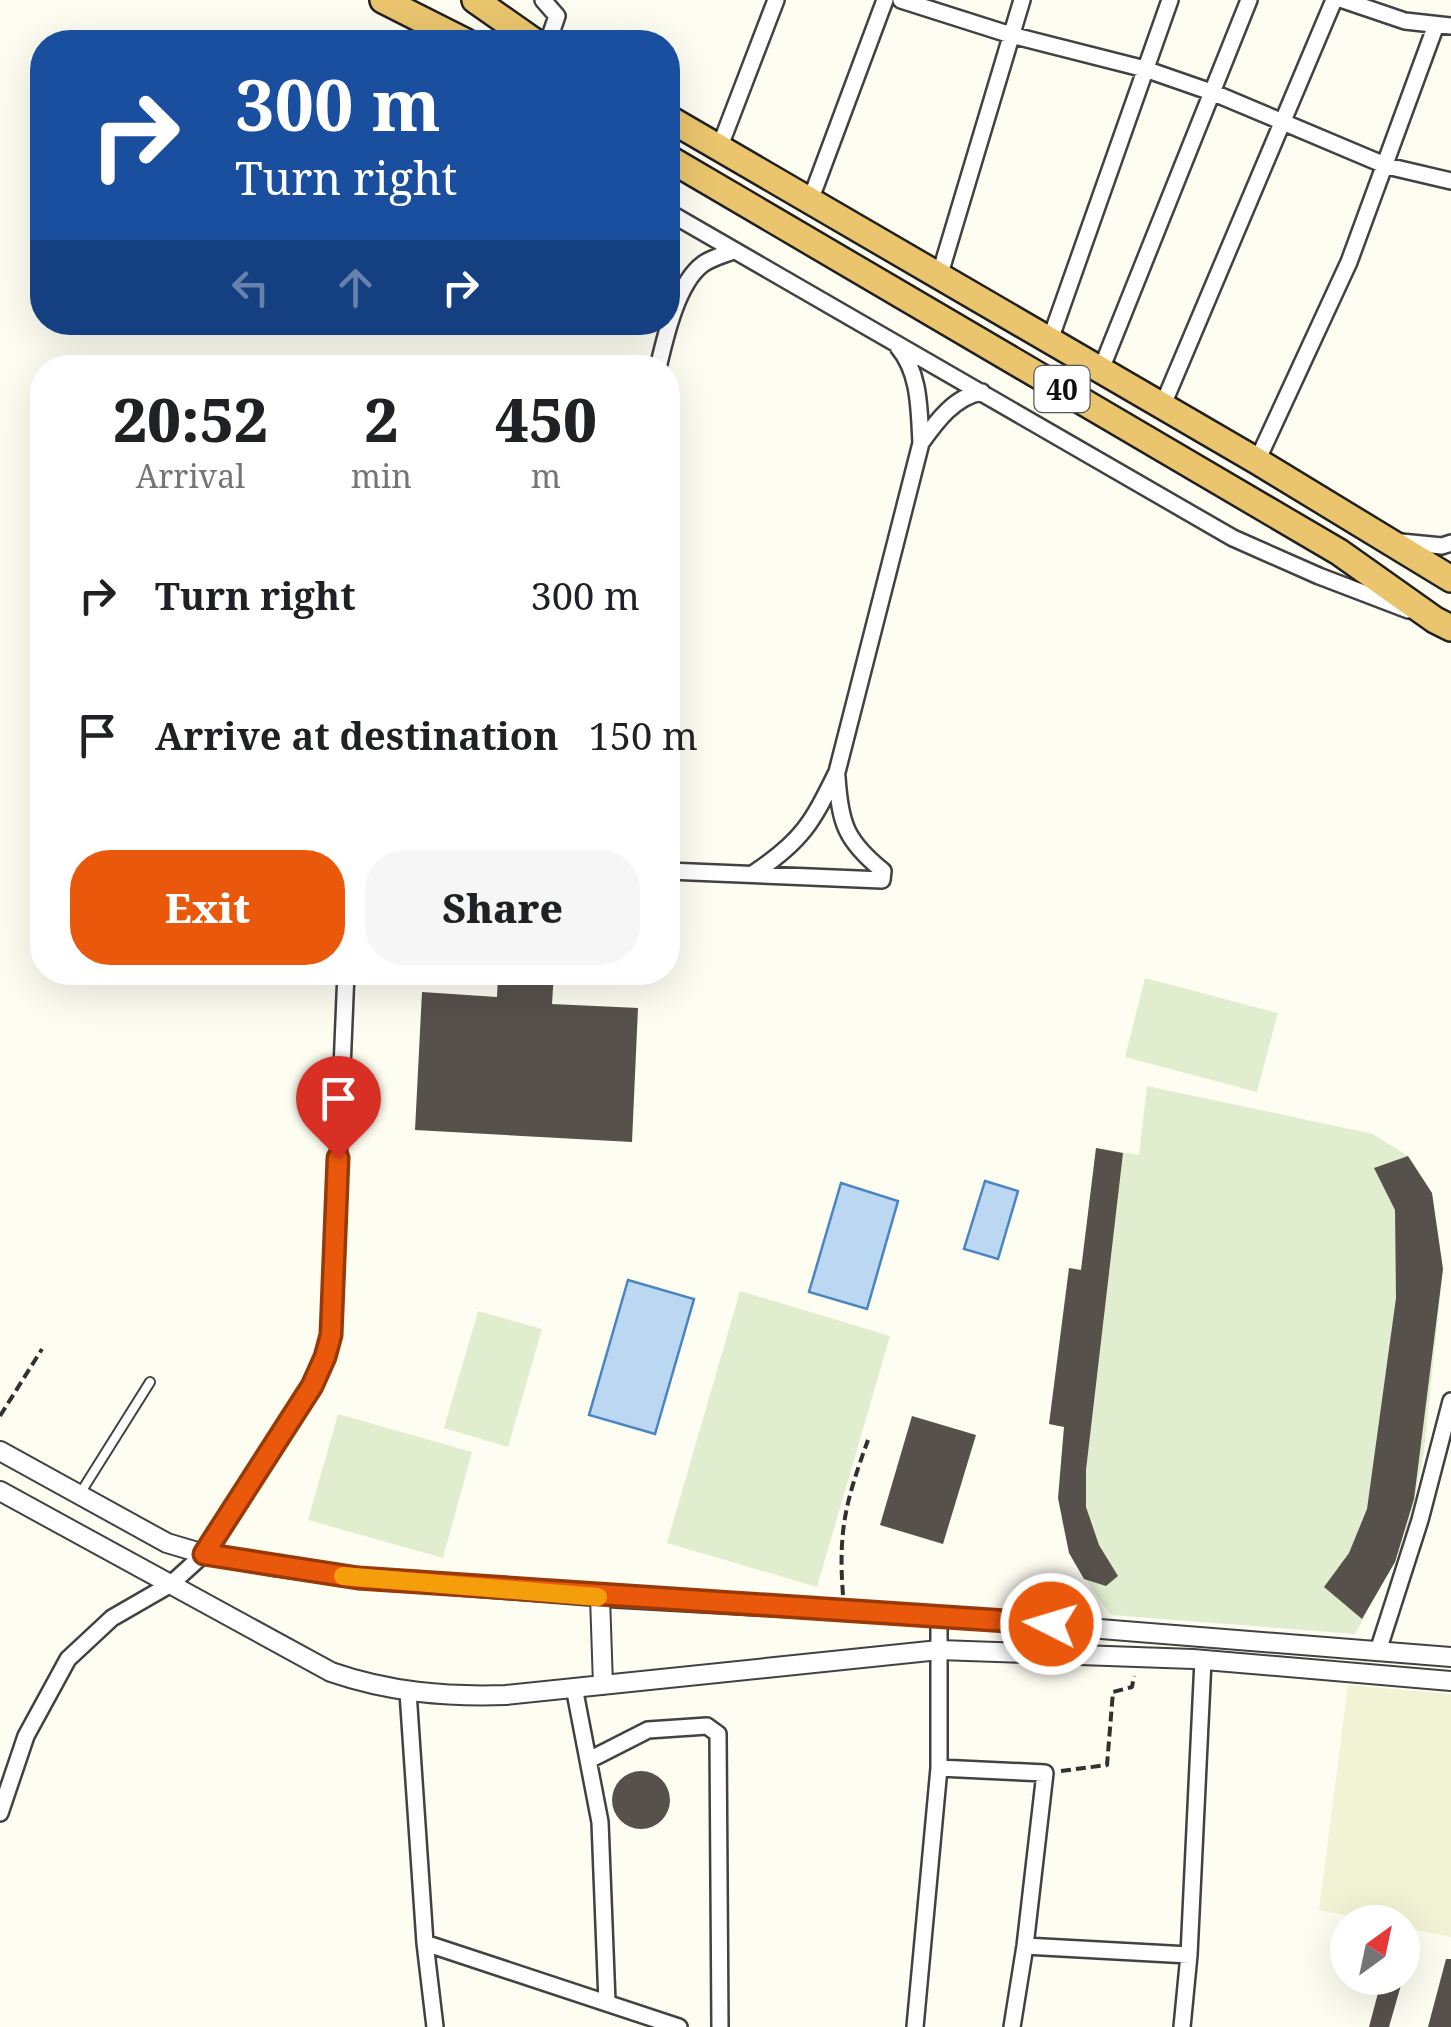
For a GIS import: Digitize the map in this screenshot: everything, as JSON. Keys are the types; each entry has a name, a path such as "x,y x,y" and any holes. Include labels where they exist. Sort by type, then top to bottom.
{"highway":[{"path":"383,0 440,30"},
{"path":"475,0 517,30"},
{"name":"40","path":"680,124 1258,461 1451,579"},
{"name":"40","path":"680,165 1339,552 1443,624"},
{"path":"745,203 760,171"},
{"path":"1339,552 1360,522"}],"street":[{"path":"543,0 557,16 552,30"},
{"path":"720,146 776,0"},
{"path":"810,201 884,0"},
{"path":"901,0 1010,35 1145,69 1214,93 1387,166 1451,182"},
{"path":"939,277 1022,0"},
{"path":"1050,340 1170,0"},
{"path":"1100,372 1248,0"},
{"path":"1162,407 1334,0"},
{"path":"1258,461 1349,262 1444,25 1386,16 1344,0"},
{"path":"680,219 1233,538 1443,624"},
{"path":"680,297 703,263 733,251"},
{"path":"754,873 798,840 814,818 836,772 921,443 919,404 910,362 889,337"},
{"path":"921,443 948,410 982,392"},
{"path":"1392,542 1442,546 1451,543"},
{"path":"680,871 884,878 883,871 857,848 844,829 836,772"},
{"path":"0,1813 26,1736 68,1658 112,1618 170,1584 204,1554 312,1386 325,1357 331,1335 345,985"},
{"path":"1378,1651 1420,1520 1451,1401"},
{"path":"0,1450 168,1543 204,1554 358,1578 600,1597 844,1609 1451,1657"},
{"path":"0,1491 331,1672 372,1686 408,1692 458,1697 574,1688 939,1650 1203,1660 1451,1681"},
{"path":"600,1597 604,1685"},
{"path":"915,2027 939,1768 940,1616"},
{"path":"1182,2027 1203,1660"},
{"path":"574,1688 590,1760 602,1853 607,2002"},
{"path":"408,1692 424,1943 440,2025"},
{"path":"590,1760 648,1730 707,1726 718,1734 720,2027"},
{"path":"939,1768 1045,1773 1012,2027"},
{"path":"424,1943 679,2027"},
{"path":"1025,1946 1189,1956"}],"lane":[{"path":"79,1496 150,1382"}],"path":[{"path":"0,1416 42,1349"},
{"path":"844,1609 840,1550 846,1501 868,1440"},
{"path":"1045,1773 1107,1765 1113,1692 1132,1687 1136,1656"}],"green space":[{"path":"1145,978 1278,1013 1257,1092 1125,1057"},
{"path":"1147,1086 1373,1134 1408,1156 1432,1193 1443,1269 1424,1451 1413,1508 1399,1552 1355,1634 1111,1615 1069,1547 1060,1507 1064,1427 1049,1424 1069,1268 1081,1270 1096,1148 1139,1155"},
{"path":"740,1291 890,1336 817,1587 667,1543"},
{"path":"478,1311 542,1329 508,1447 444,1428"},
{"path":"338,1414 472,1452 443,1558 308,1520"},
{"path":"1348,1685 1451,1694 1451,1937 1420,1931 1420,1905 1330,1905 1330,1912 1319,1910"}],"water":[{"path":"985,1181 1018,1191 998,1259 964,1249"},
{"path":"841,1183 898,1201 867,1309 809,1292"},
{"path":"628,1280 694,1299 655,1434 589,1415"}],"building":[{"path":"497,985 553,985 552,1004 638,1008 632,1142 415,1130 422,992 497,997"},
{"path":"1096,1148 1123,1153 1086,1470 1086,1507 1099,1545 1118,1576 1106,1586 1084,1579 1069,1553 1058,1498 1064,1427 1049,1424 1069,1268 1081,1270"},
{"path":"1408,1156 1432,1193 1443,1269 1414,1499 1395,1562 1362,1619 1324,1587 1349,1553 1367,1509 1396,1298 1395,1210 1374,1168"},
{"path":"912,1416 976,1435 943,1544 880,1525"},
{"path":"641,1771 662,1779 670,1800 662,1821 641,1829 620,1821 612,1800 620,1779"},
{"path":"1446,1959 1451,1959 1451,2027 1428,2027"},
{"path":"1377,1995 1398,1995 1389,2027 1369,2027"}],"slow traffic":[{"path":"343,1576 598,1597"}],"route":[{"path":"338,1158 331,1335 325,1357 312,1386 204,1554 358,1578 1051,1624"}]}
